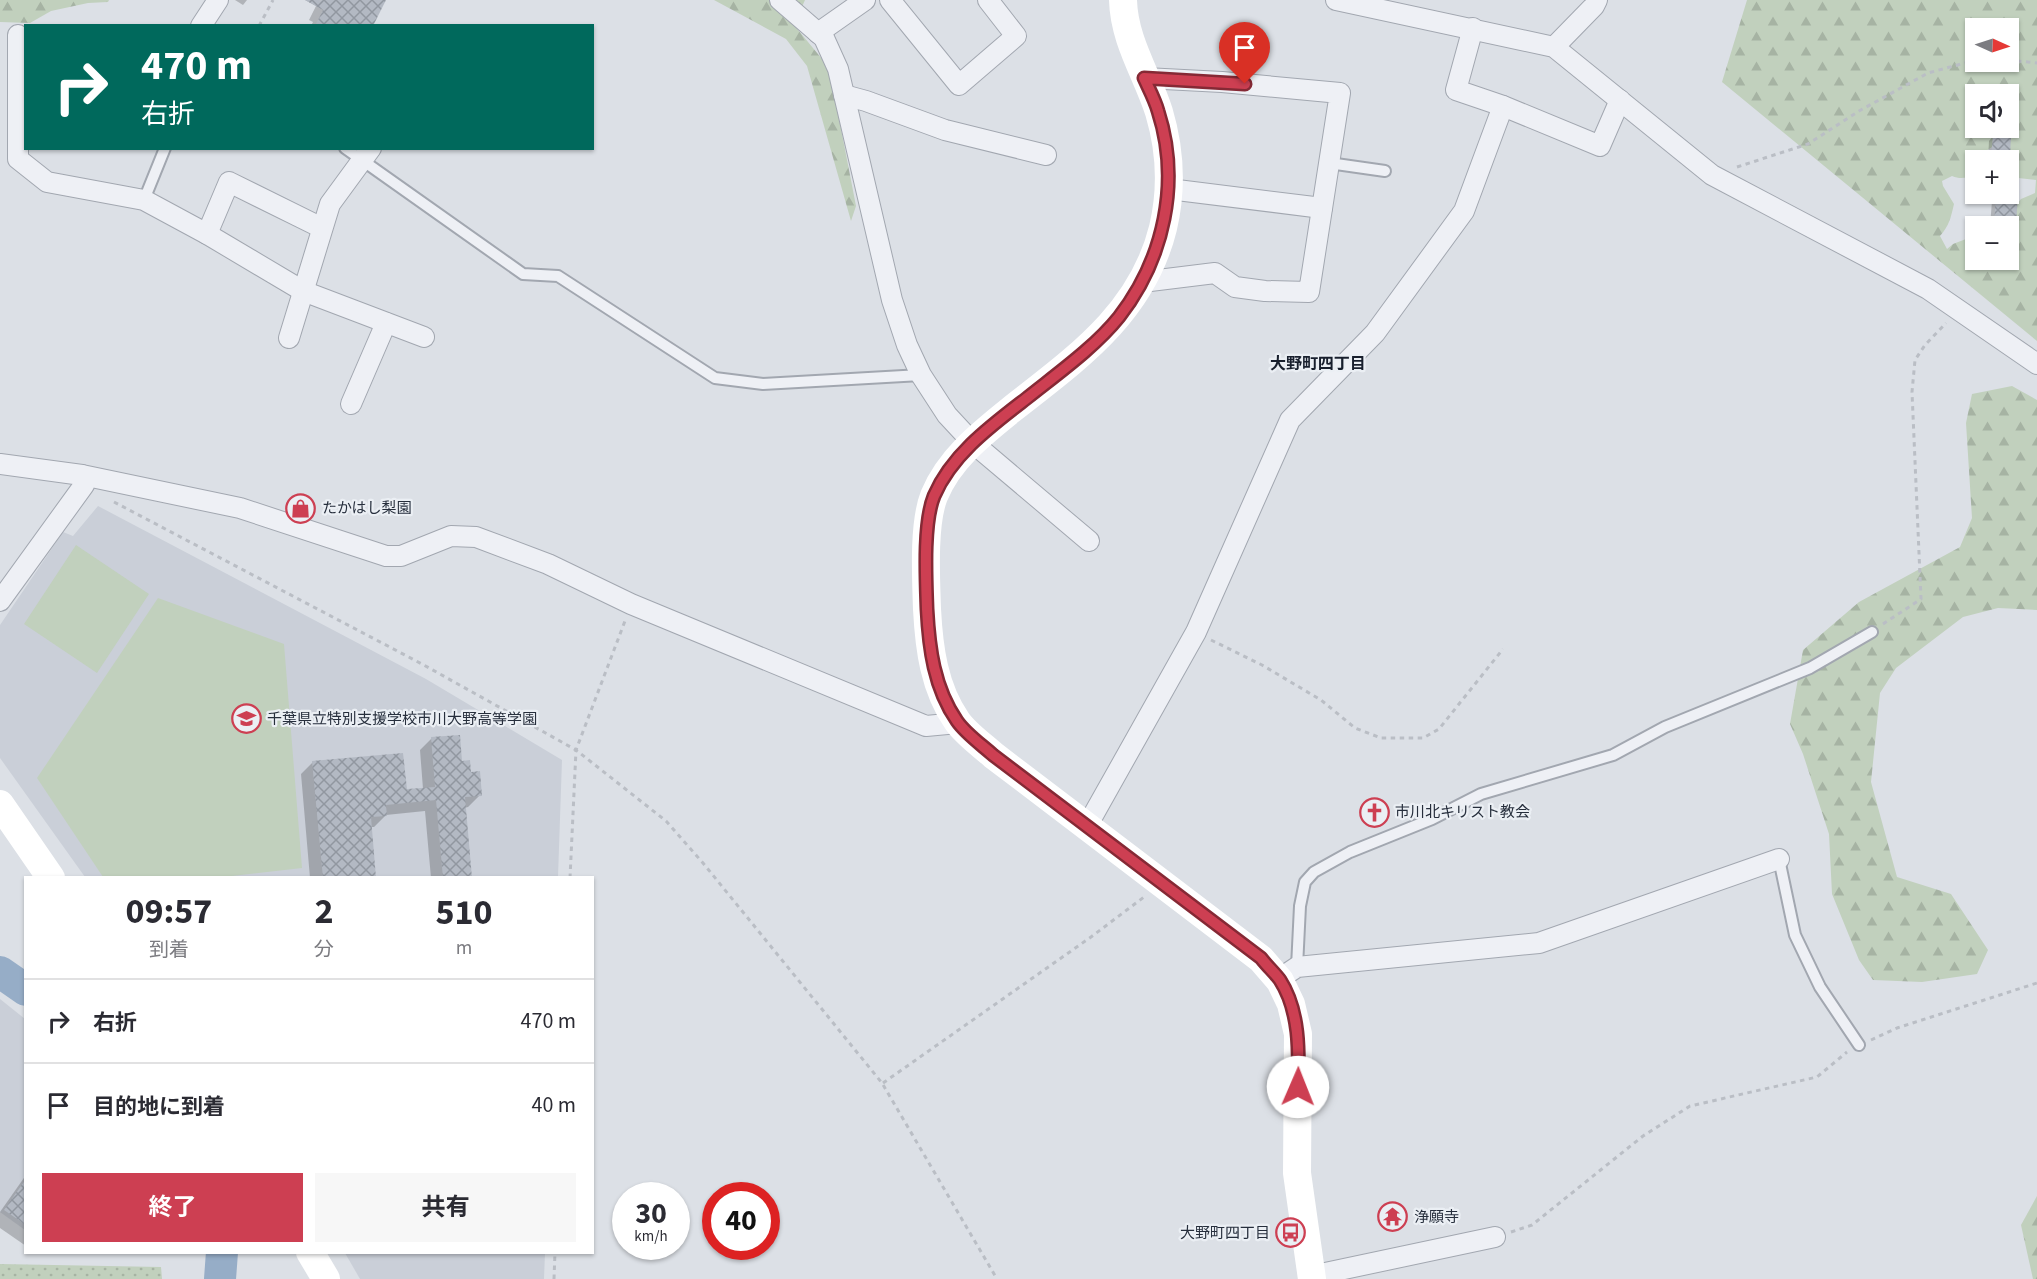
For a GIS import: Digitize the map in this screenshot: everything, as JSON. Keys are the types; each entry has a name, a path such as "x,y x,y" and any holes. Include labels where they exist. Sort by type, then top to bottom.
{"street":[{"path":"202,24 218,0"},
{"path":"780,0 824,38 838,69 892,300 907,345 921,375 946,415 972,443 1089,542"},
{"path":"818,33 865,0"},
{"path":"890,0 959,85 1016,36 988,0"},
{"path":"1123,0 1123,12 1133,49 1158,112 1167,152 1169,189 1162,229 1142,282 1118,318 1076,359 972,443 949,468 933,497 927,536 928,640 940,691 958,723 993,755 1086,826 1261,958 1288,973 1539,943 1779,859"},
{"path":"1336,0 1405,7 1473,28 1554,47 1712,175 1928,289 2037,364"},
{"path":"1554,47 1594,6 1597,0"},
{"path":"1473,28 1456,90 1503,106 1600,146 1620,100"},
{"path":"18,35 18,159 47,182 144,200 303,291 424,337"},
{"path":"1142,282 1215,273 1235,287 1265,291 1309,292 1340,93 1222,82 1144,78"},
{"path":"844,95 945,130 1046,155"},
{"path":"1086,826 1196,632 1290,420 1375,333 1464,211 1503,106"},
{"path":"289,338 330,204 366,154"},
{"path":"207,234 229,182 322,228"},
{"path":"1169,189 1322,208"},
{"path":"351,404 386,323"},
{"path":"0,464 82,475 240,508 386,556 401,556 451,536 476,537 548,564 632,604 926,726 958,723"},
{"path":"0,601 84,485 82,475"},
{"path":"0,804 50,876"},
{"path":"1288,973 1291,1004 1298,1034 1297,1173 1311,1278 1495,1237"},
{"path":"311,1254 326,1279"}],"lane":[{"path":"144,200 164,150"},
{"path":"366,154 523,274 558,276 715,378 763,384 921,375"},
{"path":"1329,163 1385,171"},
{"path":"1288,973 1305,882 1314,872 1350,852 1432,819 1481,794 1613,755 1665,727 1810,668 1872,632"},
{"path":"1779,859 1794,935 1820,987 1859,1045"}],"path":[{"path":"260,24 273,0"},
{"path":"2019,61 2037,63"},
{"path":"1712,175 1808,144 1859,111 1928,73 1965,63"},
{"path":"1872,632 1921,599 1912,392 1915,360 1925,345 1958,310"},
{"path":"113,502 422,664 576,750 666,821 703,863 882,1083 997,1279"},
{"path":"570,876 576,750 632,604"},
{"path":"1196,632 1262,665 1321,700 1355,728 1381,738 1423,738 1439,729 1503,649"},
{"path":"882,1083 1091,937 1162,883"},
{"path":"1495,1237 1532,1225 1643,1136 1690,1106 1816,1077 1848,1051 1897,1028 2037,983"},
{"path":"554,1279 555,1254"}],"shaded area":[{"name":"千葉県立特別支援学校市川大野高等学園","path":"98,506 426,679 562,760 558,876 84,876 0,758 0,625 63,532 73,536"},
{"path":"0,999 24,1018 24,1229 0,1212"},
{"path":"346,1254 545,1254 544,1279 360,1279"}],"green space":[{"path":"0,0 109,0 51,11 30,23 0,22"},
{"path":"714,0 805,0 794,25 827,65 856,206 851,221 807,66 786,39"},
{"path":"1747,0 2037,0 2037,341 1722,82"},
{"path":"2012,386 2037,400 2037,610 1998,608 1963,617 1896,668 1880,693 1871,782 1897,877 1951,894 1988,950 1977,974 1922,982 1873,980 1859,960 1832,894 1829,834 1803,754 1790,724 1803,650 1859,602 1960,547 1972,518 1966,423 1972,394"},
{"path":"76,545 149,594 97,673 24,624"},
{"path":"158,598 284,644 302,868 232,876 102,876 37,778"},
{"path":"2037,1196 2037,1279 2033,1279 2021,1225"},
{"path":"0,1264 161,1267 162,1279 0,1279"}],"building":[{"path":"305,0 386,0 374,24 316,24 323,10"},
{"path":"1993,138 2011,138 2010,150 1992,150"},
{"path":"1995,204 2017,204 2017,216 1995,216"},
{"path":"460,735 462,761 470,760 471,772 480,771 482,796 465,797 472,876 443,876 436,800 386,805 387,816 371,817 376,876 323,876 312,761 403,753 407,789 435,787 431,737"},
{"path":"24,1182 24,1224 4,1210"}],"waterway":[{"path":"0,972 24,989"},
{"path":"220,1279 222,1254"}],"place":[{"name":"たかはし梨園","path":"301,508"},
{"name":"千葉県立特別支援学校市川大野高等学園","path":"246,719"},
{"name":"市川北キリスト教会","path":"1374,812"},
{"name":"浄願寺","path":"1393,1217"},
{"name":"大野町四丁目","path":"1291,1233"}],"district":[{"name":"大野町四丁目","path":"1318,364"}],"route":[{"path":"1245,84 1144,78 1158,112 1167,152 1169,189 1162,229 1142,282 1118,318 1076,359 972,443 949,468 933,497 927,536 928,640 940,691 958,723 993,755 1261,958 1280,981 1291,1004 1298,1034 1298,1087"}]}
